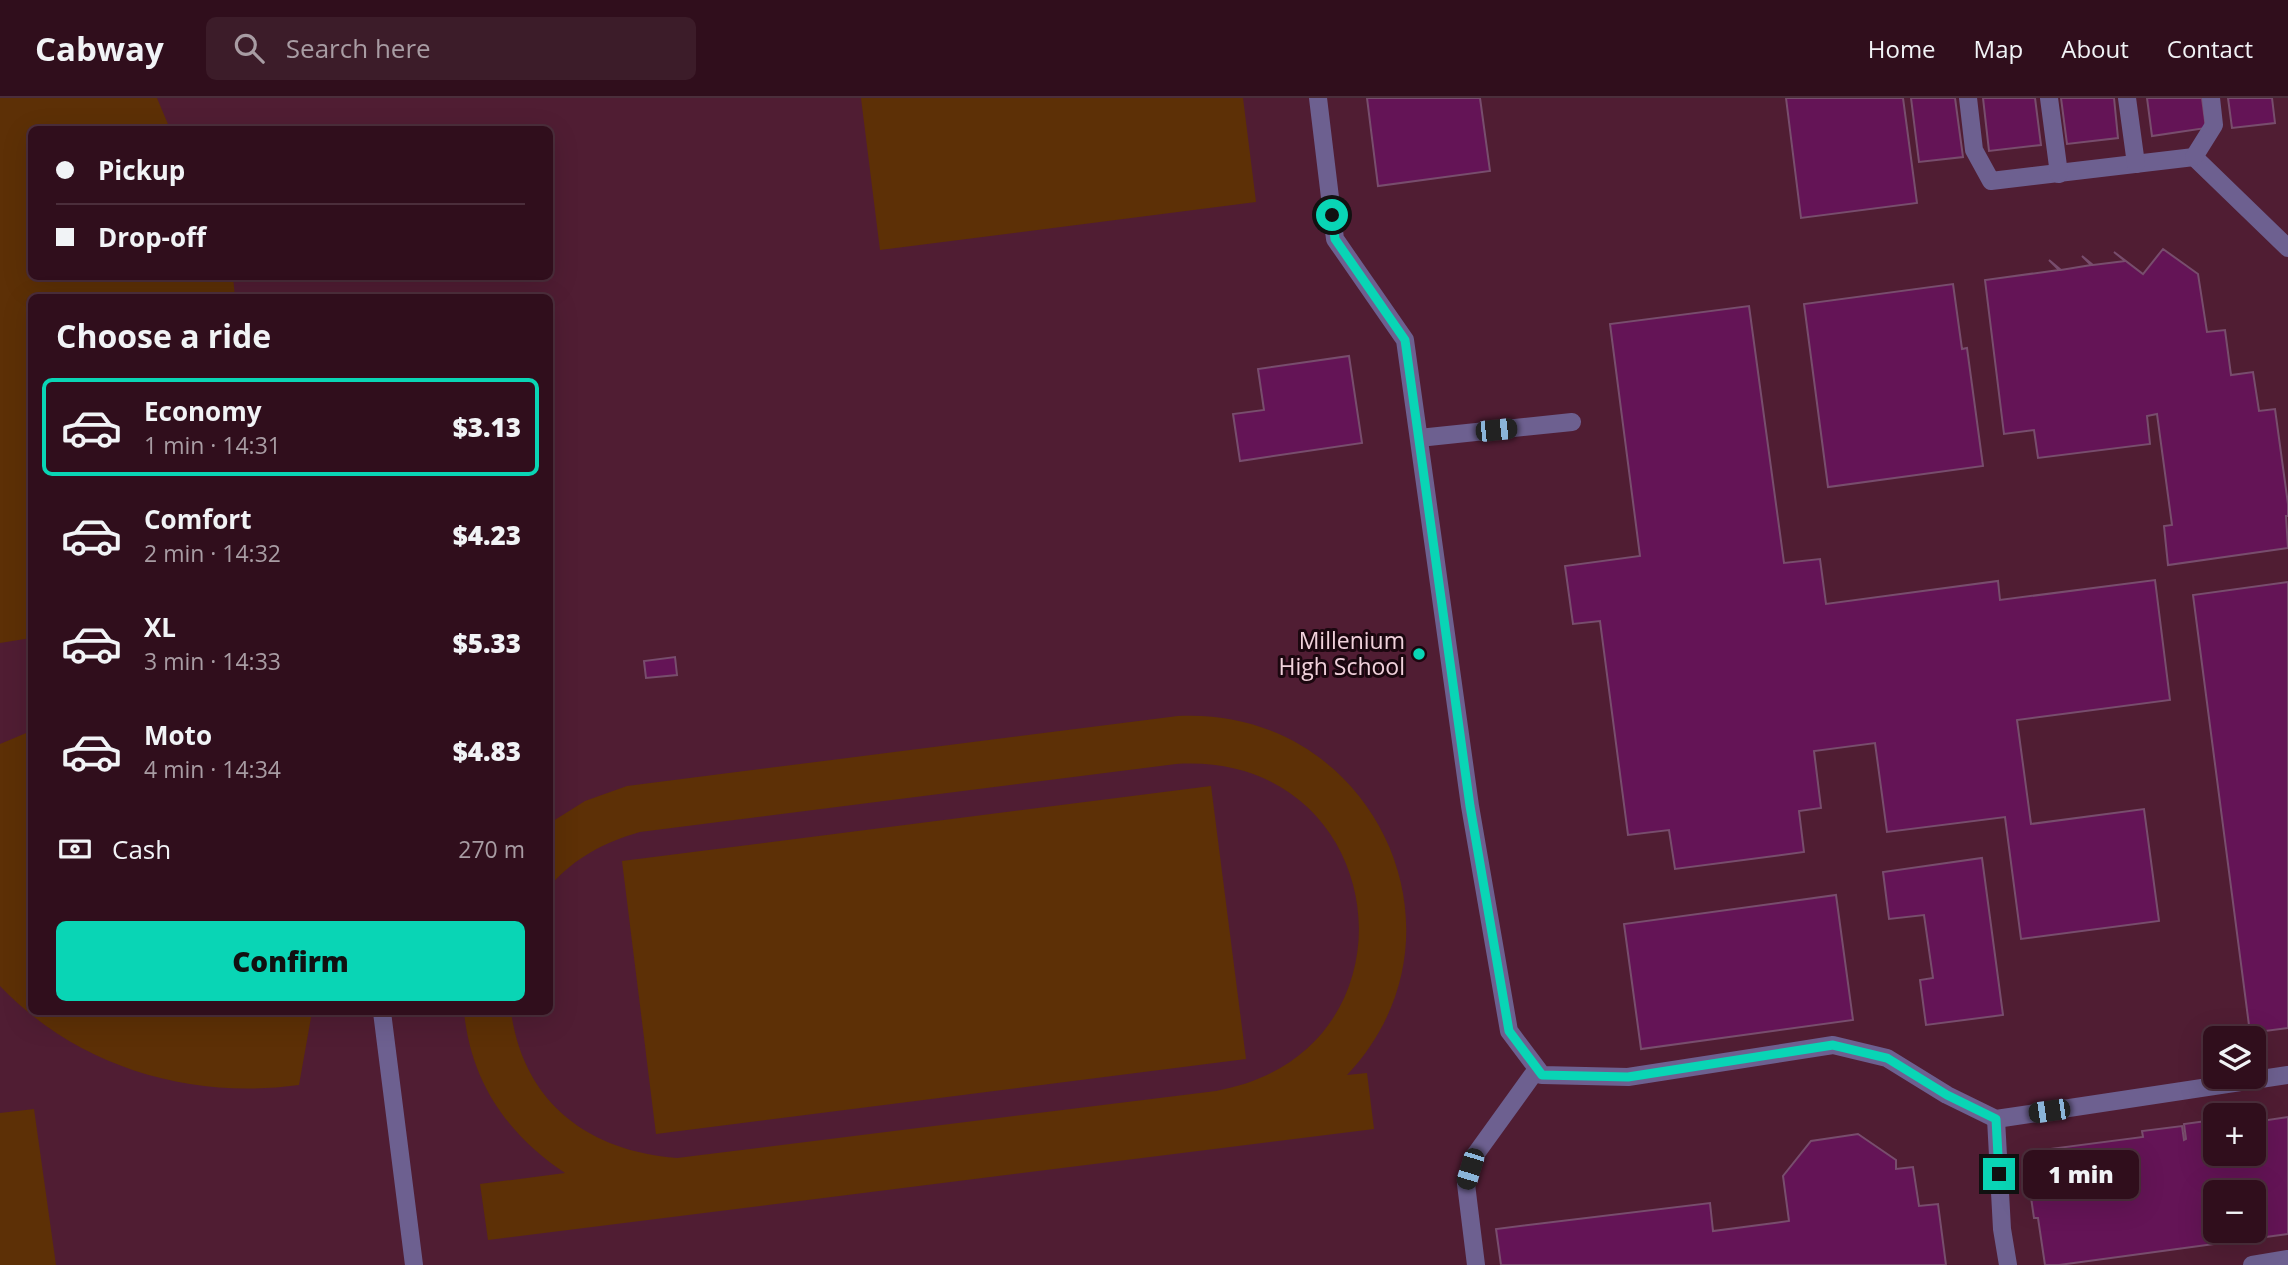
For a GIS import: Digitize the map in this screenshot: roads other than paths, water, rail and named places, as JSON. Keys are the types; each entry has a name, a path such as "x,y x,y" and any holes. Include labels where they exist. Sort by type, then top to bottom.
{"lane":[{"path":"1318,98 1335,239 1405,340 1470,806 1509,1031 1542,1075 1628,1077 1833,1045 1887,1058 1947,1095 1996,1119 2288,1075"},
{"path":"1968,98 1974,150 1991,181 2194,157"},
{"path":"2049,98 2059,174"},
{"path":"2127,98 2136,164"},
{"path":"2194,157 2214,125 2211,98"},
{"path":"2194,157 2288,248"},
{"path":"1419,438 1572,422"},
{"path":"382,1015 414,1265"},
{"path":"1476,1265 1466,1184 1472,1164 1475,1155 1537,1069"},
{"path":"1996,1119 2002,1229 2008,1265"},
{"path":"2252,1265 2288,1259"}],"place":[{"name":"Millenium High School","path":"1419,654"}]}
